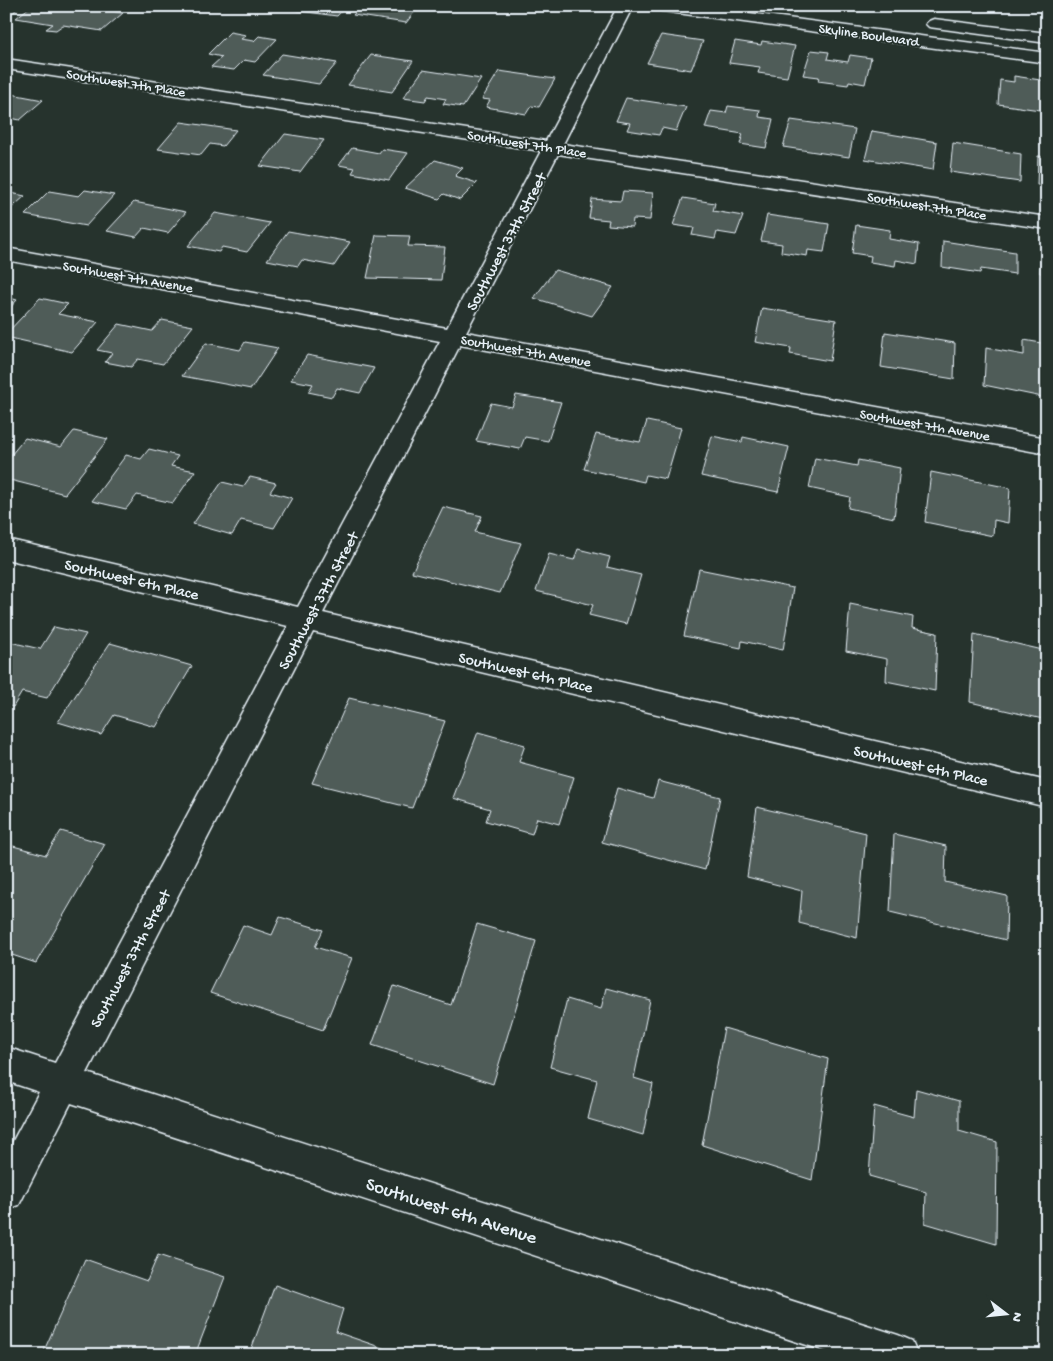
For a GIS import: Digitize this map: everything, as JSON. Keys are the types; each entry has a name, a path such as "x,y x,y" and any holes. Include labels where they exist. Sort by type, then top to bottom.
{"street":[{"name":"Southwest 37th Street","path":"6,1192 554,147 626,6"},
{"name":"Skyline Boulevard","path":"662,6 762,13 1047,58"},
{"name":"Skyline Boulevard","path":"920,22 1047,38"},
{"name":"Southwest 7th Place","path":"6,64 1047,223"},
{"name":"Southwest 7th Avenue","path":"6,254 1047,446"},
{"name":"Southwest 6th Place","path":"6,549 1047,794"},
{"name":"Southwest 6th Avenue","path":"6,1064 898,1355"}],"building":[{"path":"6,6 21,6 6,18"},
{"path":"31,6 80,6 123,13 102,31 63,25 56,30 46,29 53,24 16,18"},
{"path":"287,6 346,6 337,16 284,9"},
{"path":"361,6 419,6 406,23 353,15"},
{"path":"230,32 246,35 241,39 254,41 259,36 277,39 255,62 244,60 234,70 211,67 222,57 208,54"},
{"path":"661,35 703,41 691,70 647,63"},
{"path":"735,41 761,45 762,41 795,46 787,77 758,73 760,67 729,63"},
{"path":"811,50 829,52 827,59 848,62 850,55 871,58 865,84 849,81 848,85 818,81 819,77 803,75"},
{"path":"282,54 337,63 319,84 263,75"},
{"path":"371,55 413,61 392,92 348,85"},
{"path":"423,70 481,79 463,107 443,104 446,99 428,96 425,101 403,98"},
{"path":"499,71 555,79 539,107 531,106 526,114 486,107 490,100 482,99"},
{"path":"1014,76 1047,81 1047,111 998,104 1000,80 1014,82"},
{"path":"6,93 43,100 20,120 6,117"},
{"path":"626,98 686,107 676,131 662,128 659,135 627,130 630,123 616,121"},
{"path":"728,106 760,110 759,117 773,119 766,148 740,144 743,134 705,128 711,111 726,113"},
{"path":"791,120 855,129 849,157 783,147"},
{"path":"181,122 236,130 223,146 210,144 201,155 158,149"},
{"path":"872,131 937,142 933,170 865,159"},
{"path":"285,134 324,140 300,172 260,166"},
{"path":"953,143 1021,154 1020,182 950,172"},
{"path":"352,148 379,153 382,149 408,153 389,180 352,173 355,168 339,165"},
{"path":"1038,156 1047,157 1047,186 1037,185"},
{"path":"435,160 463,168 455,176 477,183 460,200 444,194 439,199 405,188"},
{"path":"85,190 114,195 86,226 25,215 49,191 79,196"},
{"path":"623,191 653,193 650,220 633,219 632,227 608,225 609,220 589,218 592,199 621,201"},
{"path":"6,192 25,196 6,213"},
{"path":"683,198 715,203 713,211 743,216 736,235 717,232 715,239 692,235 694,228 673,225"},
{"path":"134,202 186,212 168,233 144,228 136,237 107,231"},
{"path":"215,213 270,223 247,252 222,247 219,252 188,246"},
{"path":"767,215 829,224 824,252 808,250 807,256 781,252 782,244 761,241"},
{"path":"856,225 890,230 889,239 919,244 917,264 896,260 895,266 870,262 871,256 852,253"},
{"path":"288,231 350,242 334,266 302,260 298,266 267,260"},
{"path":"376,235 410,236 408,246 445,247 441,280 367,278"},
{"path":"943,241 1015,252 1015,274 981,269 980,273 942,267"},
{"path":"1041,255 1047,256 1047,274 1040,273"},
{"path":"555,270 613,287 592,316 534,298"},
{"path":"6,297 17,300 6,312"},
{"path":"40,298 68,304 58,314 98,322 72,352 6,337 6,334"},
{"path":"762,308 836,320 830,361 790,354 791,348 755,342"},
{"path":"162,320 193,326 163,364 138,359 131,367 105,362 112,353 97,350 119,324 152,331"},
{"path":"885,332 955,343 954,379 881,367"},
{"path":"1024,340 1047,344 1047,398 984,385 986,348 1024,355"},
{"path":"245,342 278,348 251,389 182,376 206,343 240,350"},
{"path":"307,355 374,368 360,393 337,388 332,397 308,392 313,384 291,380"},
{"path":"516,395 561,402 548,441 525,437 520,449 476,441 491,403 512,407"},
{"path":"647,421 681,428 666,479 646,475 644,482 584,469 596,434 640,442"},
{"path":"74,431 108,439 65,494 6,479 6,461 25,438 61,447"},
{"path":"712,436 742,442 743,437 789,447 778,492 701,476"},
{"path":"149,449 178,456 171,466 195,471 173,503 137,495 126,509 92,501 126,455 141,459"},
{"path":"815,458 857,466 858,460 900,468 894,518 848,508 850,497 809,488"},
{"path":"931,472 1010,488 1008,523 994,520 993,536 925,522"},
{"path":"250,477 276,483 270,492 292,498 274,528 241,520 232,535 193,524 222,482 243,487"},
{"path":"443,507 482,516 475,532 521,543 500,593 412,572"},
{"path":"578,549 610,557 607,567 641,575 626,624 589,615 593,605 536,591 549,554 574,560"},
{"path":"699,569 793,588 783,650 742,641 741,648 684,636"},
{"path":"850,604 913,617 912,628 937,633 935,691 886,681 887,659 846,651"},
{"path":"54,627 86,634 47,698 22,692 13,707 6,705 6,641 40,649"},
{"path":"974,634 1047,651 1047,720 970,702"},
{"path":"110,643 192,666 156,727 114,715 101,735 58,722"},
{"path":"349,698 445,721 412,808 312,783"},
{"path":"478,732 525,745 519,762 574,777 559,824 537,818 532,834 486,821 490,809 453,798"},
{"path":"658,781 720,797 705,870 602,842 617,788 653,798"},
{"path":"757,807 866,833 857,938 799,923 802,891 747,877"},
{"path":"61,831 105,844 36,963 6,953 6,844 46,855"},
{"path":"894,834 946,846 945,882 1007,896 1006,940 890,912"},
{"path":"280,917 323,930 315,947 352,958 323,1030 210,993 243,925 272,935"},
{"path":"477,924 536,941 493,1084 372,1045 394,986 451,1005"},
{"path":"606,988 650,1000 634,1078 653,1084 643,1135 588,1119 597,1080 550,1067 567,999 601,1009"},
{"path":"724,1028 828,1059 812,1180 702,1145"},
{"path":"916,1089 959,1101 959,1131 997,1142 996,1244 925,1223 926,1192 869,1176 874,1106 914,1117"},
{"path":"1046,1149 1047,1256 1044,1256"},
{"path":"158,1255 225,1277 195,1355 42,1355 85,1259 147,1281"},
{"path":"275,1285 343,1309 336,1332 403,1355 249,1355"}]}
